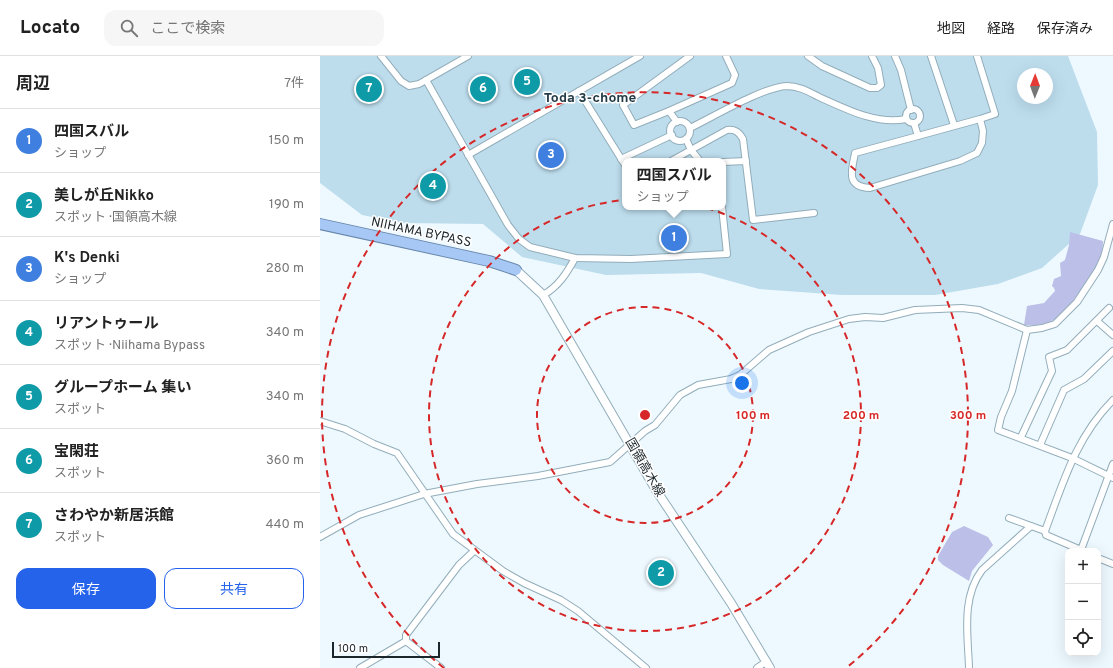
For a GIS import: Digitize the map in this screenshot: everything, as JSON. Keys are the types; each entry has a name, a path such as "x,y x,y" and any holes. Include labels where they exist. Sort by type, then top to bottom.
{"highway":[{"name":"NIIHAMA BYPASS","path":"320,224 489,261 516,270"}],"main road":[{"name":"国領高木線","path":"516,270 543,295 631,444 656,490 731,603 768,665"}],"street":[{"path":"381,56 401,81 409,86 426,80 468,56"},
{"path":"468,154 640,56"},
{"path":"690,56 623,105 634,125 732,83 735,75 726,56"},
{"path":"808,56 822,66 870,88 877,88 881,85 881,78 872,56"},
{"path":"895,56 901,70 911,110"},
{"path":"931,56 954,125"},
{"path":"977,56 995,114 855,153 851,177 853,181 862,188 870,188 960,161 976,154 982,143 983,132 980,119"},
{"path":"426,80 508,225 520,239 530,247 575,258 631,259 727,254 722,210"},
{"path":"690,128 770,89 786,86 797,87 843,108 876,120 895,120 906,118"},
{"path":"579,91 621,159"},
{"path":"906,118 907,112 916,110 919,116 918,120 914,123"},
{"path":"669,111 677,122"},
{"path":"906,118 910,122 914,123 918,136"},
{"path":"677,122 686,123 690,128 686,139 676,140 672,136 672,126 677,122"},
{"path":"676,158 727,130 733,130 740,134 743,139 753,220 814,214"},
{"path":"623,158 672,136"},
{"path":"686,139 690,150 697,158"},
{"path":"726,162 746,161"},
{"path":"320,537 358,515 424,494 597,466 610,462 655,425 680,395 698,385 731,379 740,375 768,350 809,332 849,319 865,317 883,318 915,310 962,308 979,310 1027,330 1055,324 1077,302 1104,257 1113,224"},
{"path":"543,295 552,290 568,272 575,258"},
{"path":"1021,437 1052,371 1050,357 1067,350 1109,308"},
{"path":"1097,320 1113,335"},
{"path":"1027,330 1012,391 1001,417 998,430 1021,437 1072,458 1110,477"},
{"path":"1040,445 1064,390 1084,380 1113,351"},
{"path":"1045,531 1072,458 1098,416 1113,400"},
{"path":"320,421 345,428 374,444 397,453 453,534 503,571 524,583 561,600 578,611 646,668"},
{"path":"1083,548 1110,477 1113,464"},
{"path":"1009,518 1045,531 1046,535 1077,548"},
{"path":"969,668 968,600 977,577 982,570 1031,526"},
{"path":"406,641 406,635 459,565 474,551"},
{"path":"1101,559 1113,564"},
{"path":"360,668 406,641"},
{"path":"406,641 441,668"},
{"path":"757,668 768,665"}],"shaded area":[{"path":"320,56 1068,56 1097,132 1098,185 1080,234 1042,268 998,284 935,295 842,295 759,289 701,273 606,275 522,257 483,224 403,223 362,215 320,183"},
{"path":"1070,232 1103,241 1103,248 1097,266 1080,292 1059,316 1050,322 1043,324 1024,325 1027,306 1044,303 1055,291 1052,286 1054,279 1061,276 1060,263 1065,260 1069,245"},
{"path":"964,526 988,537 993,545 972,571 969,581 943,565 938,560 938,556 952,532"}],"place":[{"name":"グループホーム 集い","path":"527,82"},
{"name":"さわやか新居浜館","path":"369,89"},
{"name":"宝閑荘","path":"483,89"},
{"name":"K's Denki","path":"551,155"},
{"name":"リアントゥール","path":"433,186"},
{"name":"四国スバル","path":"674,238"},
{"name":"美しが丘Nikko","path":"661,573"}],"district":[{"name":"Toda 3-chome","path":"590,98"}]}
